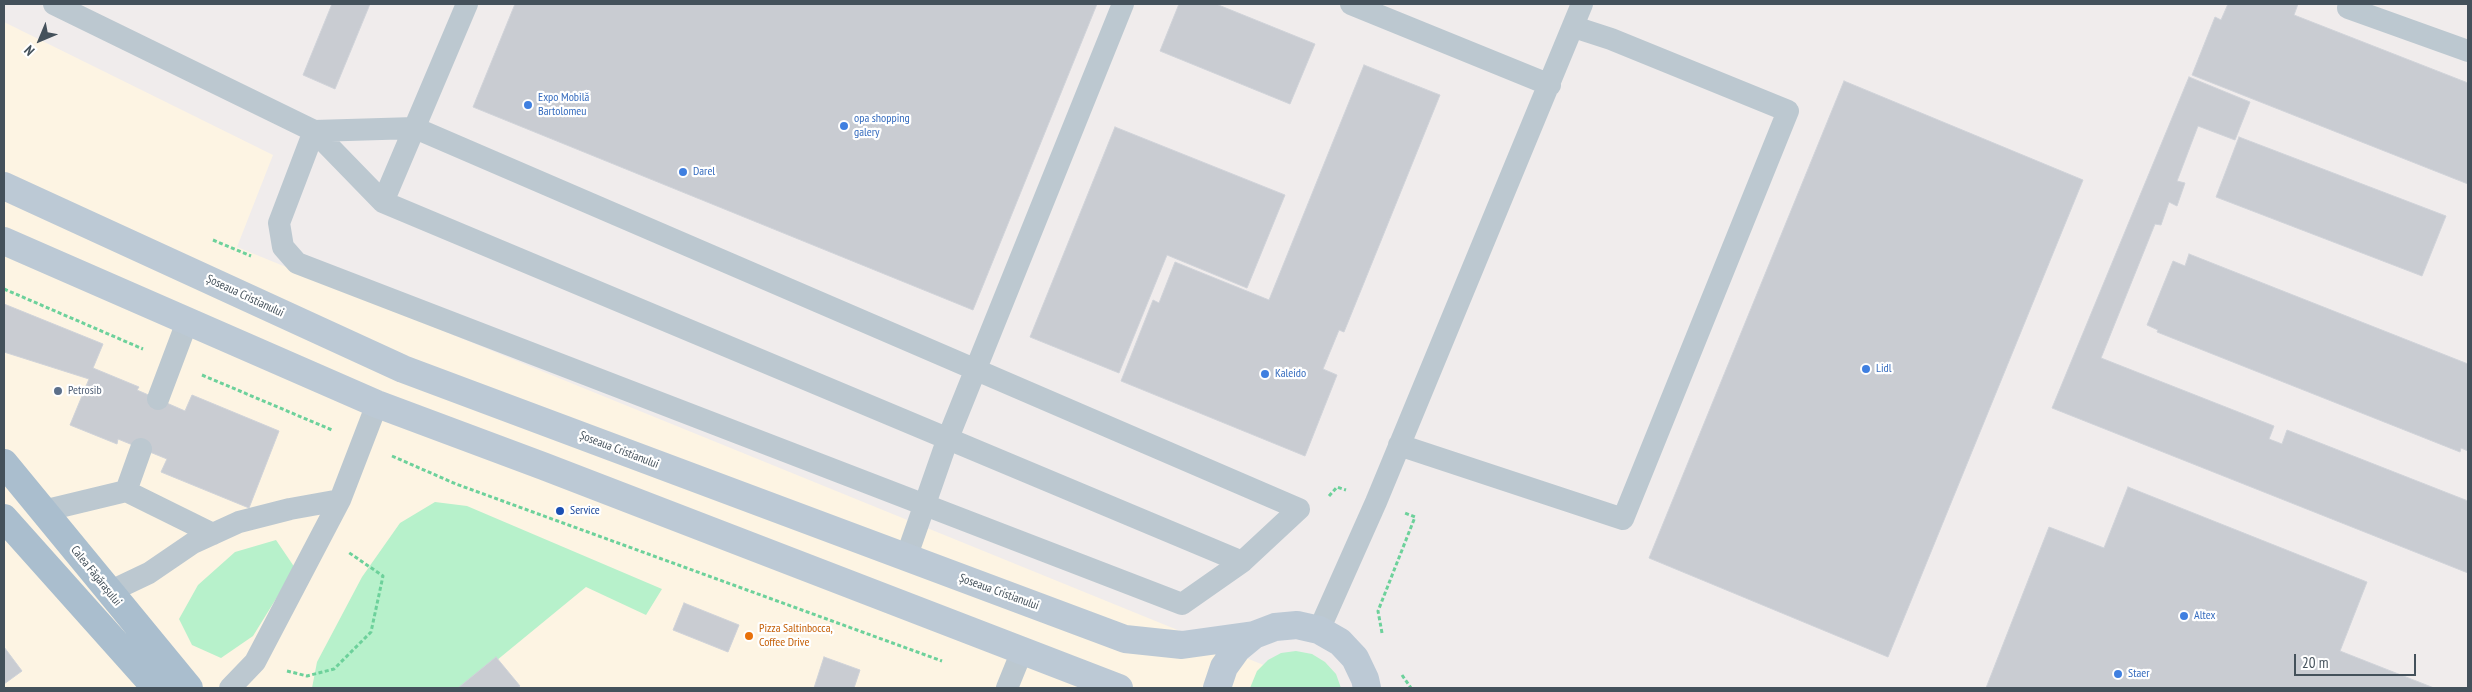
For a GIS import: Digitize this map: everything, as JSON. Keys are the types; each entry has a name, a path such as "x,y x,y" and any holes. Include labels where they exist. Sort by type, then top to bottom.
{"main road":[{"name":"Calea Făgărașului","path":"4,463 189,688"},
{"path":"4,518 156,688"}],"street":[{"name":"Șoseaua Cristianului","path":"4,186 403,368 1126,639 1182,646 1254,635 1275,627 1297,625 1320,630 1340,642 1355,658 1367,688"},
{"path":"4,241 377,404 1119,688"},
{"name":"Șoseaua Cristianului","path":"1217,688 1224,667 1232,655 1254,635"}],"lane":[{"path":"54,4 314,131 383,202 1242,562"},
{"path":"383,202 467,4"},
{"path":"906,558 948,438 1123,4"},
{"path":"1351,4 1550,85"},
{"path":"1320,630 1550,85 1582,4"},
{"path":"2349,4 2348,8 2468,51"},
{"path":"1399,445 1623,519 1788,112 1610,39 1574,27"},
{"path":"415,128 975,371 1299,509 1242,562 1182,604 297,263 283,247 278,223 314,131 415,128"},
{"path":"158,399 188,322"},
{"path":"230,688 255,662 340,500 377,404"},
{"path":"126,491 141,449"},
{"path":"43,511 126,491 213,534"},
{"path":"109,592 149,573 193,543 239,522 290,509 340,500"},
{"path":"1007,688 1022,651"}],"path":[{"path":"4,289 456,484 943,661"},
{"path":"255,662 307,676 334,669 371,632 383,576 322,533"}],"shaded area":[{"path":"4,22 273,155 237,247 1320,688 4,688"}],"green space":[{"path":"435,502 467,506 662,589 646,615 586,587 463,688 312,688 317,662 362,577 400,523"},
{"path":"276,540 295,568 253,636 221,658 192,645 179,619 198,585 235,552"},
{"path":"1296,651 1312,654 1325,662 1336,674 1341,688 1250,688 1257,671 1268,660 1281,653"}],"building":[{"path":"332,4 370,4 335,89 303,75"},
{"path":"515,4 1097,4 973,310 473,107"},
{"path":"1179,4 1216,4 1315,44 1290,104 1160,51"},
{"path":"2228,4 2298,4 2294,15 2468,83 2468,184 2192,75 2215,17 2221,20"},
{"path":"1364,65 1440,95 1344,332 1339,330 1323,369 1337,375 1305,456 1121,381 1153,300 1159,303 1175,262 1269,300"},
{"path":"2189,77 2250,102 2235,140 2198,126 2177,181 2185,183 2177,206 2169,202 2161,225 2155,224 2101,358 2274,426 2269,439 2282,444 2287,430 2468,501 2468,573 2052,408"},
{"name":"Lidl","path":"1844,81 2083,180 1888,657 1649,558"},
{"path":"1115,127 1285,195 1247,288 1167,255 1119,373 1030,337"},
{"path":"2239,137 2446,216 2422,276 2216,197"},
{"path":"2189,254 2468,364 2468,451 2461,448 2460,452 2157,332 2158,330 2147,325 2173,261 2185,266"},
{"path":"4,304 103,344 93,368 139,387 137,390 185,411 192,395 279,431 249,508 161,472 167,459 118,439 117,444 70,425 89,379 4,352"},
{"name":"Altex","path":"2128,487 2367,582 2340,651 2434,688 1986,688 2049,527 2104,548"},
{"path":"684,603 739,625 728,652 673,630"},
{"path":"4,647 22,671 4,684"},
{"path":"496,657 520,686 517,688 458,688"},
{"path":"824,657 860,670 854,688 814,688"}],"place":[{"name":"Expo Mobilă Bartolomeu","path":"528,105"},
{"name":"opa shopping galery","path":"844,126"},
{"name":"Darel","path":"683,172"},
{"name":"Lidl","path":"1866,369"},
{"name":"Kaleido","path":"1265,374"},
{"name":"Petrosib","path":"58,391"},
{"name":"Service","path":"560,511"},
{"name":"Altex","path":"2184,616"},
{"name":"Pizza Saltinbocca, Coffee Drive","path":"749,636"},
{"name":"Staer","path":"2118,674"}]}
